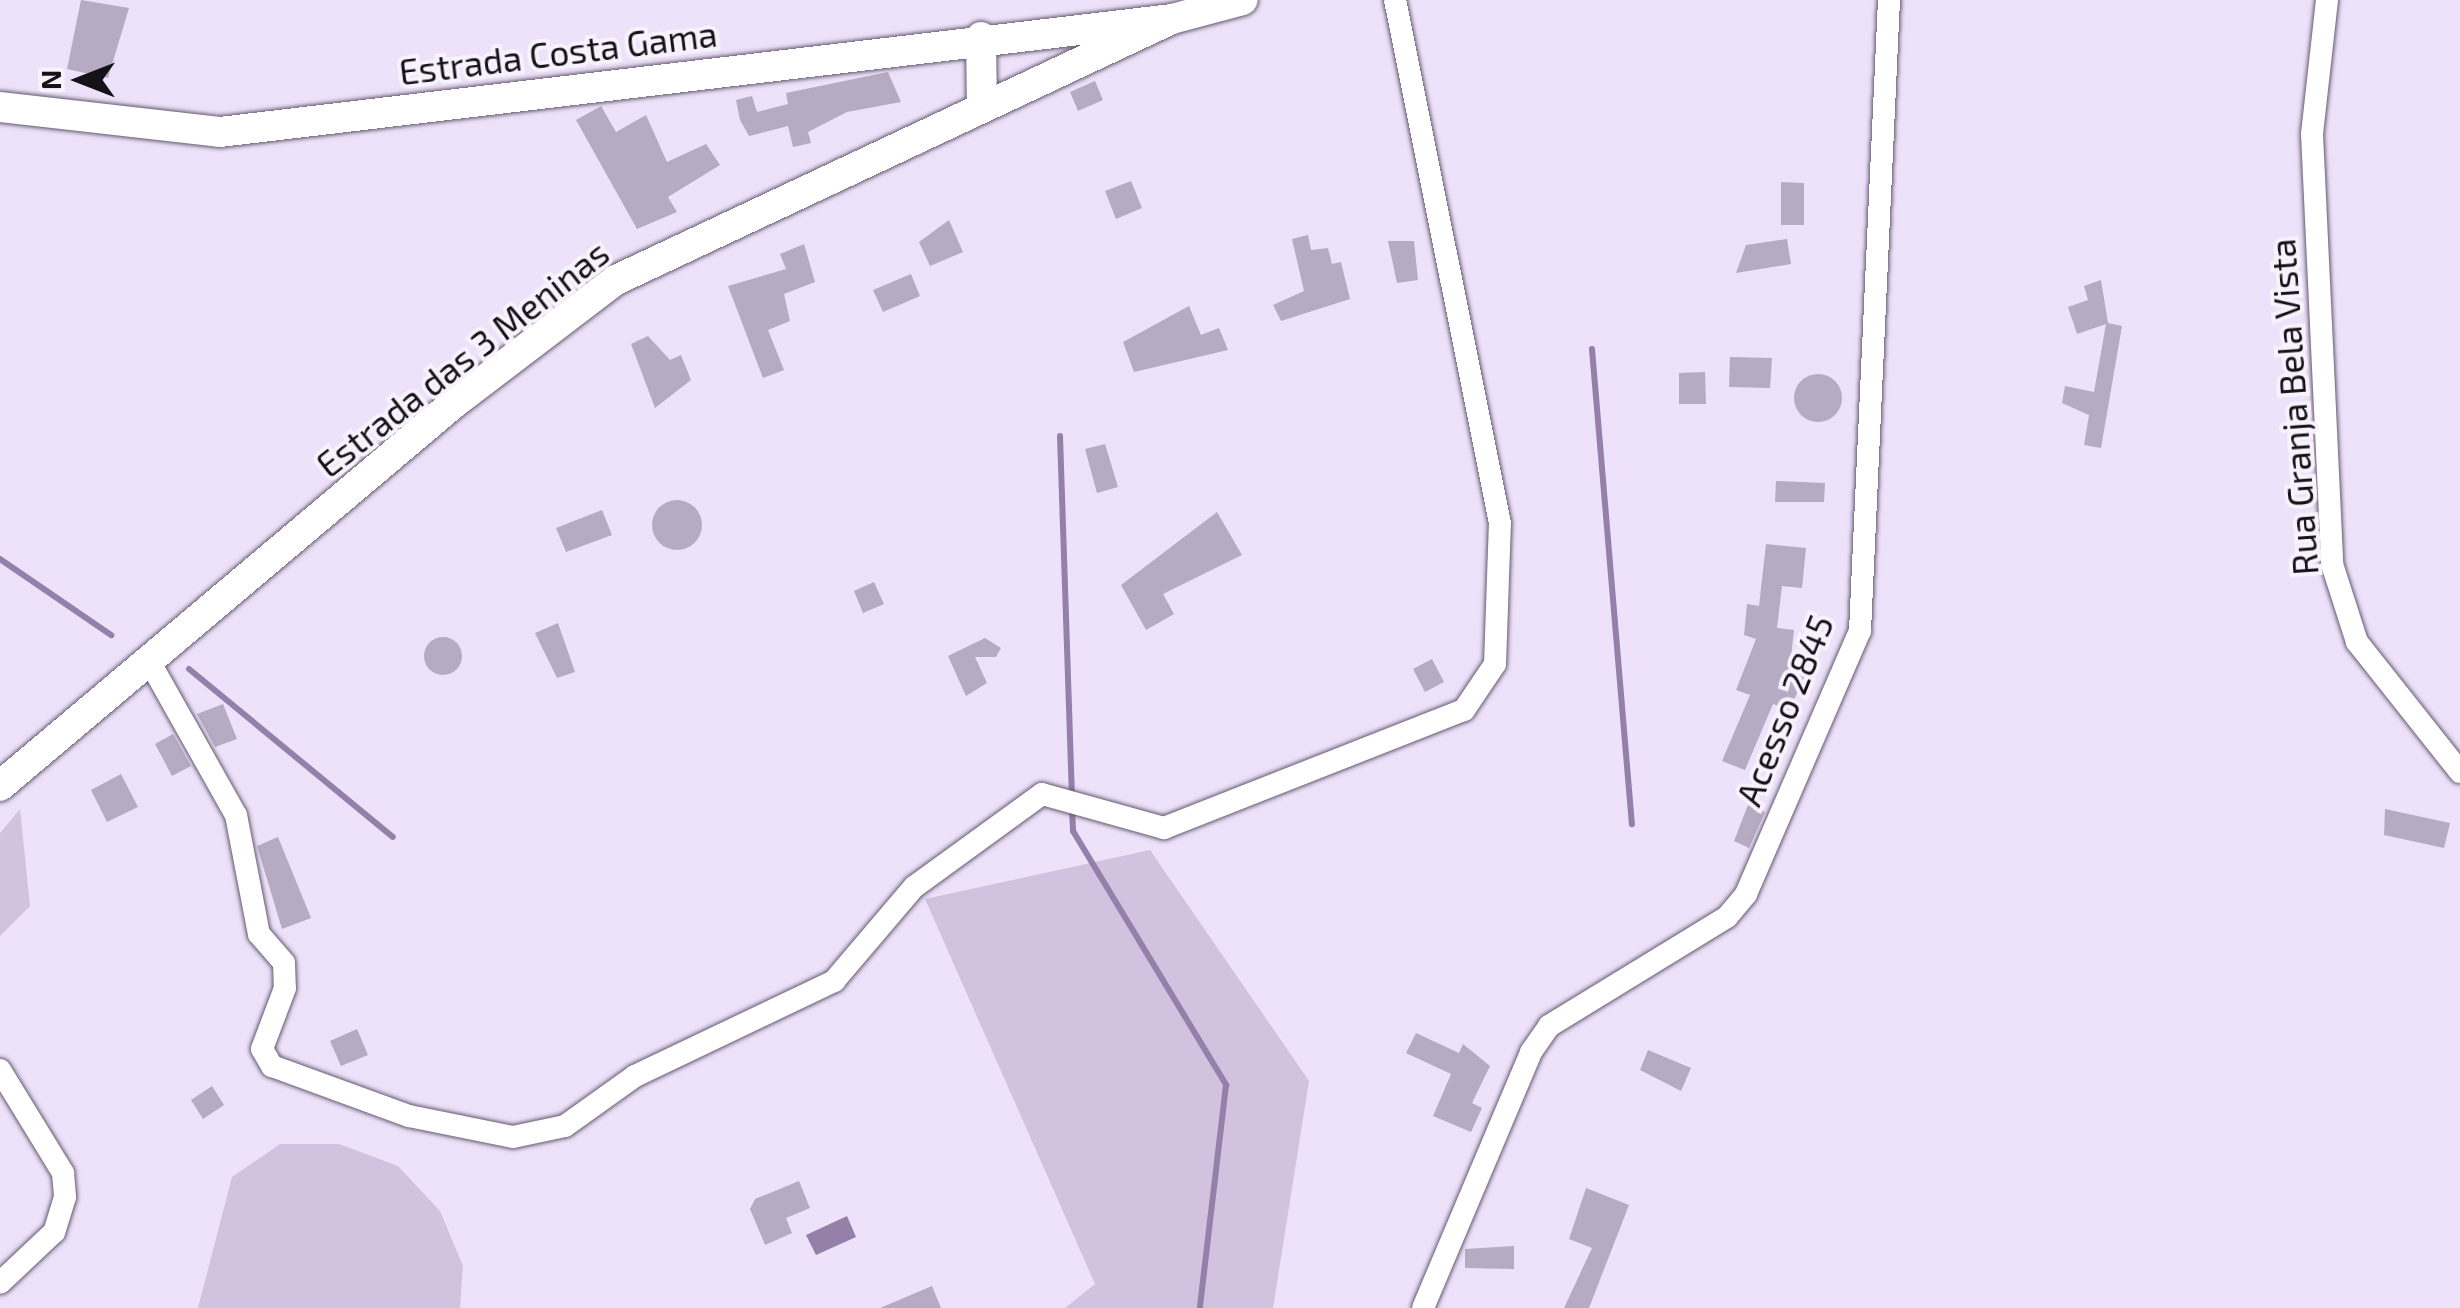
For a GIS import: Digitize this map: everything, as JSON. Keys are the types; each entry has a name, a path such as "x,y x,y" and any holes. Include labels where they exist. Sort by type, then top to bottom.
{"main road":[{"name":"Estrada Costa Gama","path":"0,107 220,132 981,37 1172,19 1243,0"},
{"name":"Estrada das 3 Meninas","path":"0,786 148,659 616,280 1172,19"},
{"path":"981,37 982,105"},
{"name":"Estrada das 3 Meninas","path":"0,813 65,732"}],"street":[{"path":"148,659 236,815 259,934 284,963 285,988 262,1049 272,1066 409,1116 512,1137 565,1126 635,1076 834,981 914,888 1042,794 1085,800 1137,824 1192,822 1464,710 1495,664 1500,523 1395,0"},
{"name":"Acesso 2845","path":"1423,1308 1532,1052 1549,1026 1727,917 1746,894 1860,631 1889,0"},
{"name":"Rua Granja Bela Vista","path":"2327,0 2312,134 2332,564 2357,642 2460,772"},
{"path":"0,1070 62,1174 66,1197 54,1232 0,1283"}],"shaded area":[{"path":"20,809 30,906 0,936 0,833"},
{"path":"1150,850 1309,1081 1273,1308 1065,1308 1095,1284 925,899"},
{"path":"280,1144 339,1144 398,1166 440,1211 463,1266 460,1308 198,1308 232,1177"},
{"path":"847,1216 856,1237 816,1255 806,1235"}],"building":[{"path":"81,0 129,8 108,78 67,69"},
{"path":"888,72 901,102 847,112 808,132 811,143 793,147 788,126 749,136 740,120 736,100 752,96 757,112 788,104 786,93"},
{"path":"1095,81 1103,100 1078,111 1070,92"},
{"path":"601,106 616,132 646,115 667,162 706,144 720,165 668,197 677,212 637,229 576,120"},
{"path":"1131,181 1142,208 1116,219 1105,191"},
{"path":"1781,182 1804,183 1804,225 1781,225"},
{"path":"949,220 963,252 930,266 919,242"},
{"path":"1308,235 1311,250 1328,248 1332,264 1341,262 1350,299 1281,321 1273,305 1304,291 1292,239"},
{"path":"1787,239 1791,264 1736,273 1746,245"},
{"path":"1388,241 1414,241 1418,280 1397,283"},
{"path":"804,244 815,282 784,294 790,321 768,330 784,370 763,378 728,286 786,269 780,254"},
{"path":"911,274 920,296 883,312 873,290"},
{"path":"2101,280 2108,323 2122,326 2101,448 2084,445 2089,415 2062,403 2065,386 2094,392 2106,324 2077,334 2068,307 2088,300 2084,286"},
{"path":"1189,306 1201,335 1219,328 1228,350 1134,372 1123,342"},
{"path":"648,336 670,360 681,355 691,380 655,408 631,344"},
{"path":"1730,357 1772,358 1770,388 1729,387"},
{"path":"1705,372 1706,404 1679,404 1679,373"},
{"path":"1818,374 1835,381 1842,398 1835,415 1818,422 1801,415 1794,398 1801,381"},
{"path":"1105,444 1118,487 1097,493 1085,449"},
{"path":"1776,481 1825,483 1824,502 1775,502"},
{"path":"677,500 694,508 702,525 694,542 677,550 660,542 652,525 660,508"},
{"path":"602,510 612,535 566,552 556,528"},
{"path":"1217,512 1242,555 1163,594 1174,614 1146,630 1121,585"},
{"path":"1766,544 1806,548 1802,588 1782,586 1777,628 1794,630 1790,666 1807,672 1789,710 1773,704 1745,770 1722,761 1750,695 1736,690 1756,639 1744,635 1747,604 1759,606"},
{"path":"874,582 884,604 863,613 854,591"},
{"path":"558,623 575,672 557,678 535,633"},
{"path":"443,637 456,643 462,656 456,669 443,675 430,669 424,656 430,643"},
{"path":"985,638 1001,648 996,657 975,657 987,683 966,696 948,656"},
{"path":"1432,659 1444,682 1425,692 1413,669"},
{"path":"223,704 237,739 215,747 197,714"},
{"path":"173,734 191,766 172,776 155,744"},
{"path":"121,774 138,807 107,822 91,790"},
{"path":"1748,805 1765,812 1749,848 1734,841"},
{"path":"2385,809 2450,823 2444,848 2384,835"},
{"path":"278,837 311,918 282,929 257,846"},
{"path":"357,1029 368,1055 341,1066 330,1041"},
{"path":"1416,1033 1459,1053 1463,1044 1490,1066 1472,1103 1482,1108 1471,1132 1433,1116 1451,1074 1406,1053"},
{"path":"1648,1050 1691,1068 1681,1091 1640,1070"},
{"path":"212,1086 224,1105 203,1119 191,1100"},
{"path":"799,1181 810,1208 786,1218 792,1233 765,1245 750,1209 755,1199"},
{"path":"1586,1188 1629,1205 1589,1308 1564,1308 1592,1248 1569,1239"},
{"path":"1514,1246 1514,1269 1465,1268 1465,1249"},
{"path":"932,1286 941,1308 880,1308"}],"waterway":[{"path":"1592,349 1632,824"},
{"path":"1060,436 1072,797"},
{"path":"0,559 111,635"},
{"path":"189,669 393,837"},
{"path":"1072,810 1073,831 1226,1085 1200,1308"}]}
